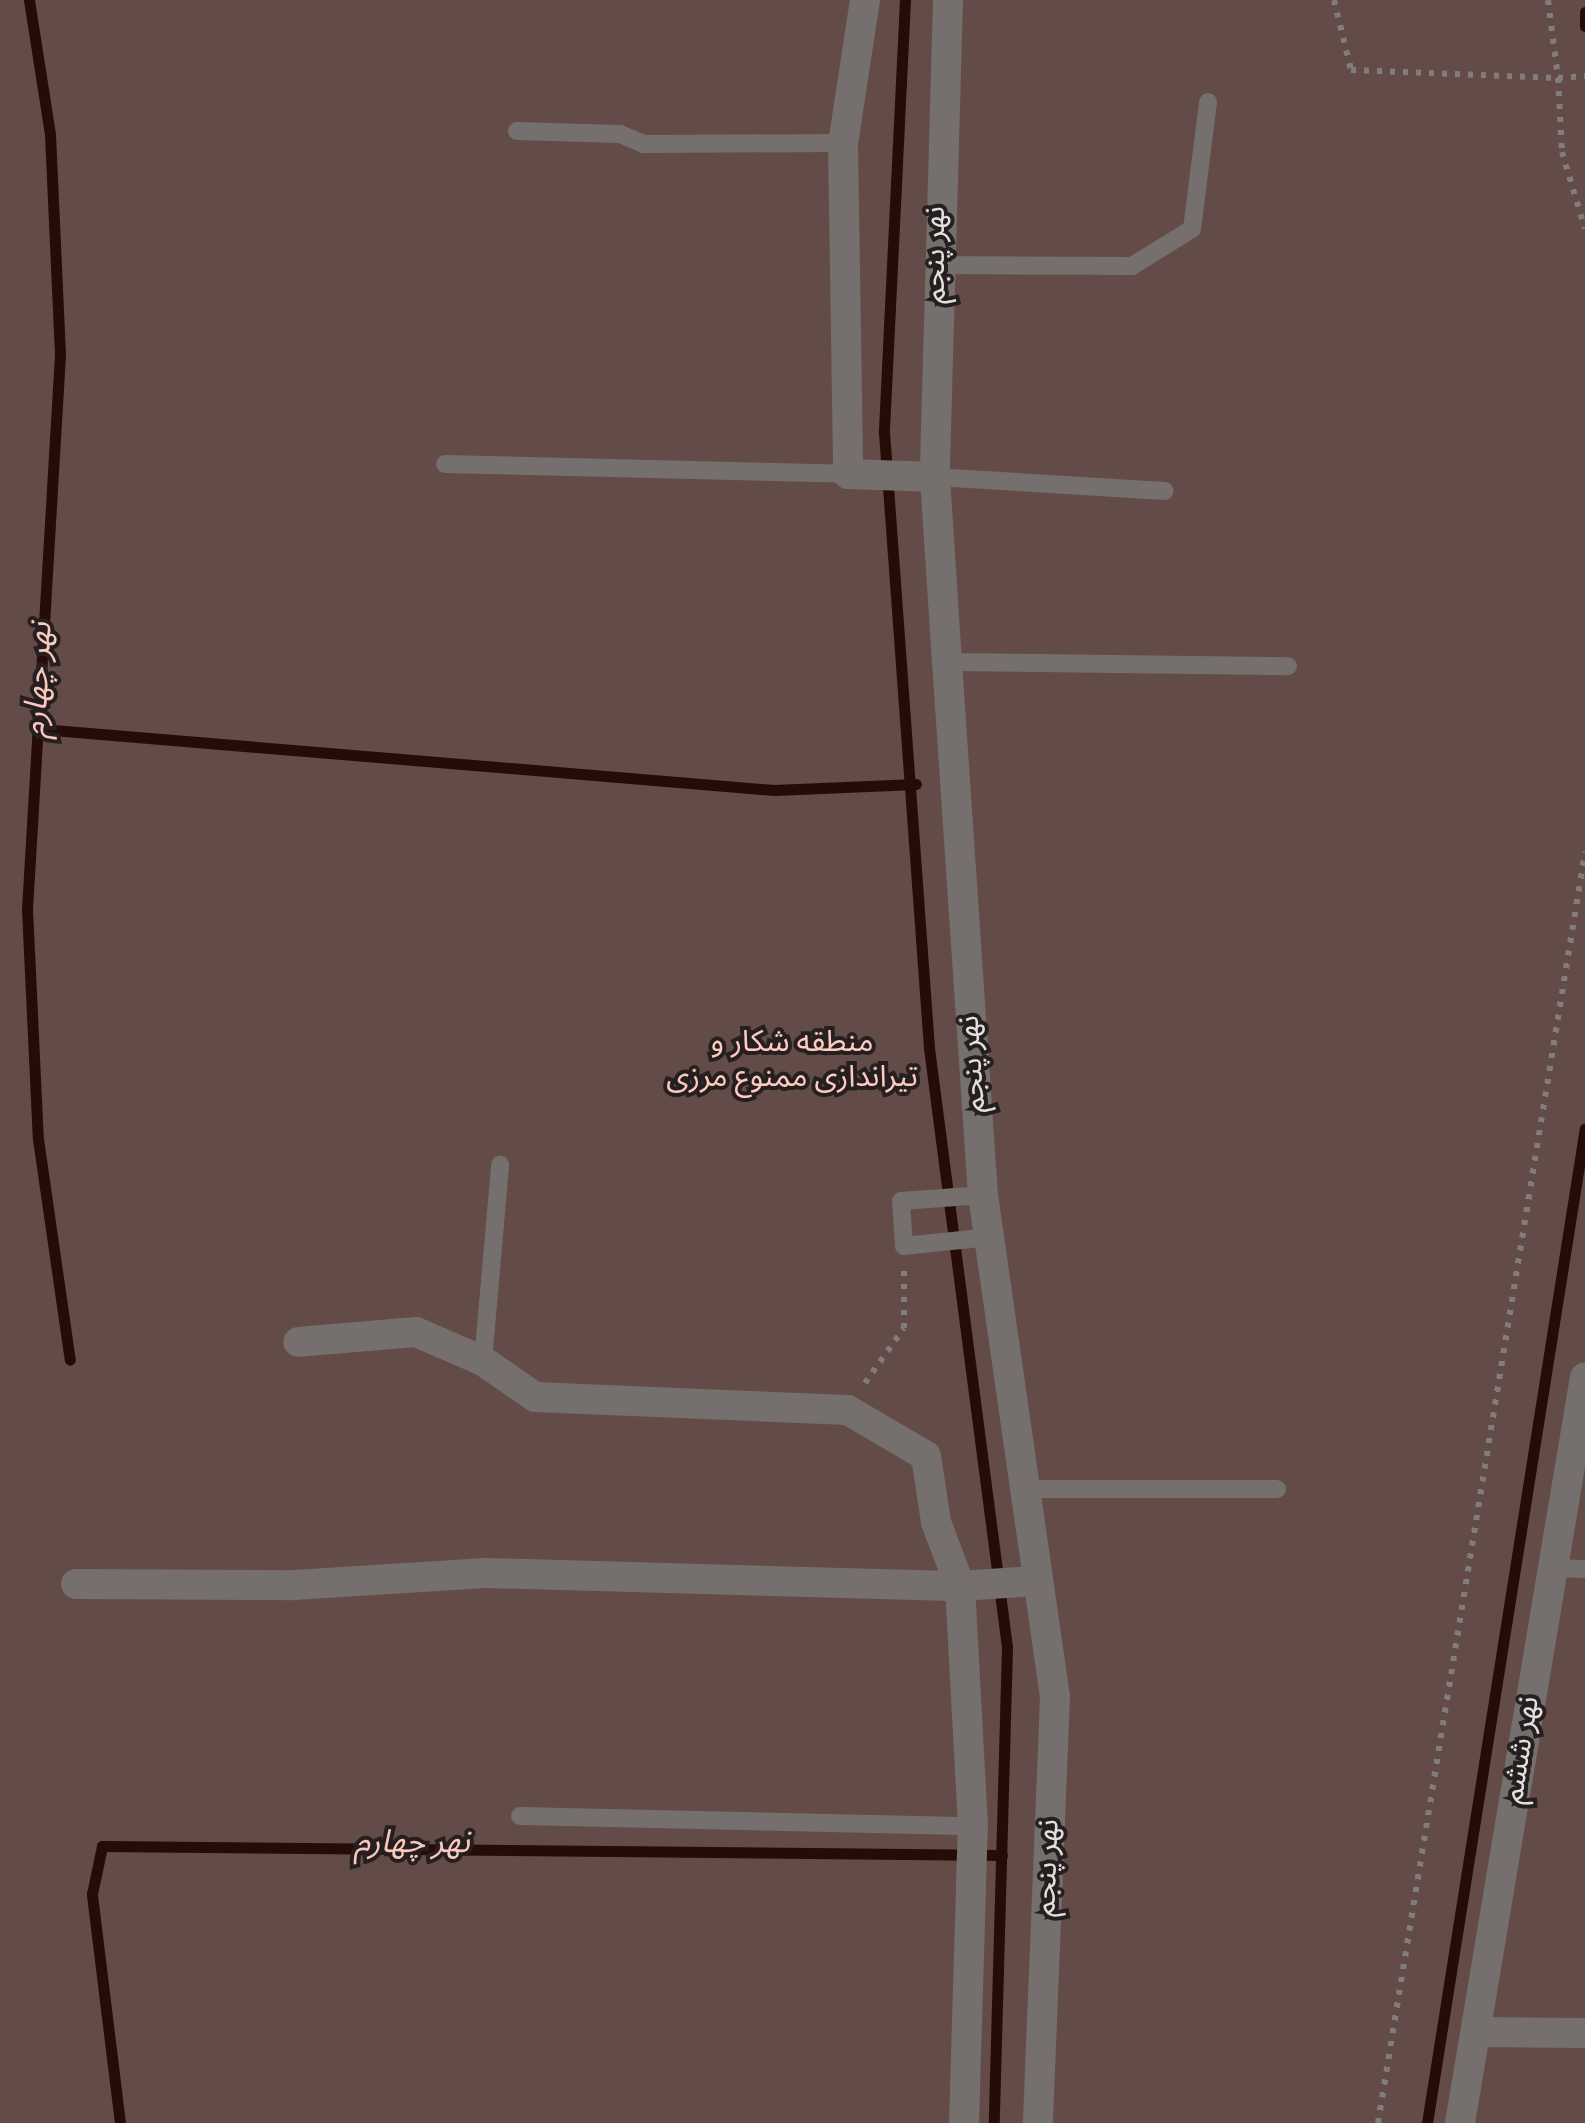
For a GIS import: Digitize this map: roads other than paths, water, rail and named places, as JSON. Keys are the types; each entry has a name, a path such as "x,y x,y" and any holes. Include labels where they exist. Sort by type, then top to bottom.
{"street":[{"path":"865,0 843,143 856,475 924,477"},
{"name":"نهر پنجم","path":"947,0 924,477 946,662 979,1238 1022,1488 1026,1582 1055,1697 1038,2123"},
{"path":"298,1342 416,1332 483,1360 536,1397 848,1410 926,1456 970,1586 971,1847 964,2123"},
{"name":"نهر ششم","path":"1460,2123 1585,1377"},
{"path":"76,1584 294,1585 486,1573 970,1586 1026,1582"},
{"path":"1476,2032 1585,2033"}],"lane":[{"path":"936,265 1132,266 1192,229 1208,102"},
{"path":"516,131 620,134 644,144 843,143"},
{"path":"445,464 856,475"},
{"path":"924,477 1164,491"},
{"path":"946,662 1288,666"},
{"path":"483,1360 500,1165"},
{"path":"975,1196 901,1201 904,1246 979,1238"},
{"path":"1022,1488 1276,1488"},
{"path":"1553,1568 1585,1569"},
{"path":"520,1816 971,1847"}],"waterway":[{"name":"نهر چهارم","path":"29,0 50,134 60,355 27,909 38,1139 70,1360"},
{"path":"905,0 884,432 929,1048 1007,1647 994,2123"},
{"path":"1585,12 1585,26"},
{"path":"41,729 774,790 916,784"},
{"path":"1427,2123 1585,1128"},
{"name":"نهر چهارم","path":"120,2123 92,1894 102,1846 1002,1855"}],"park label":[{"name":"منطقه شکار و تیراندازی ممنوع مرزی","path":"792,1061"}]}
